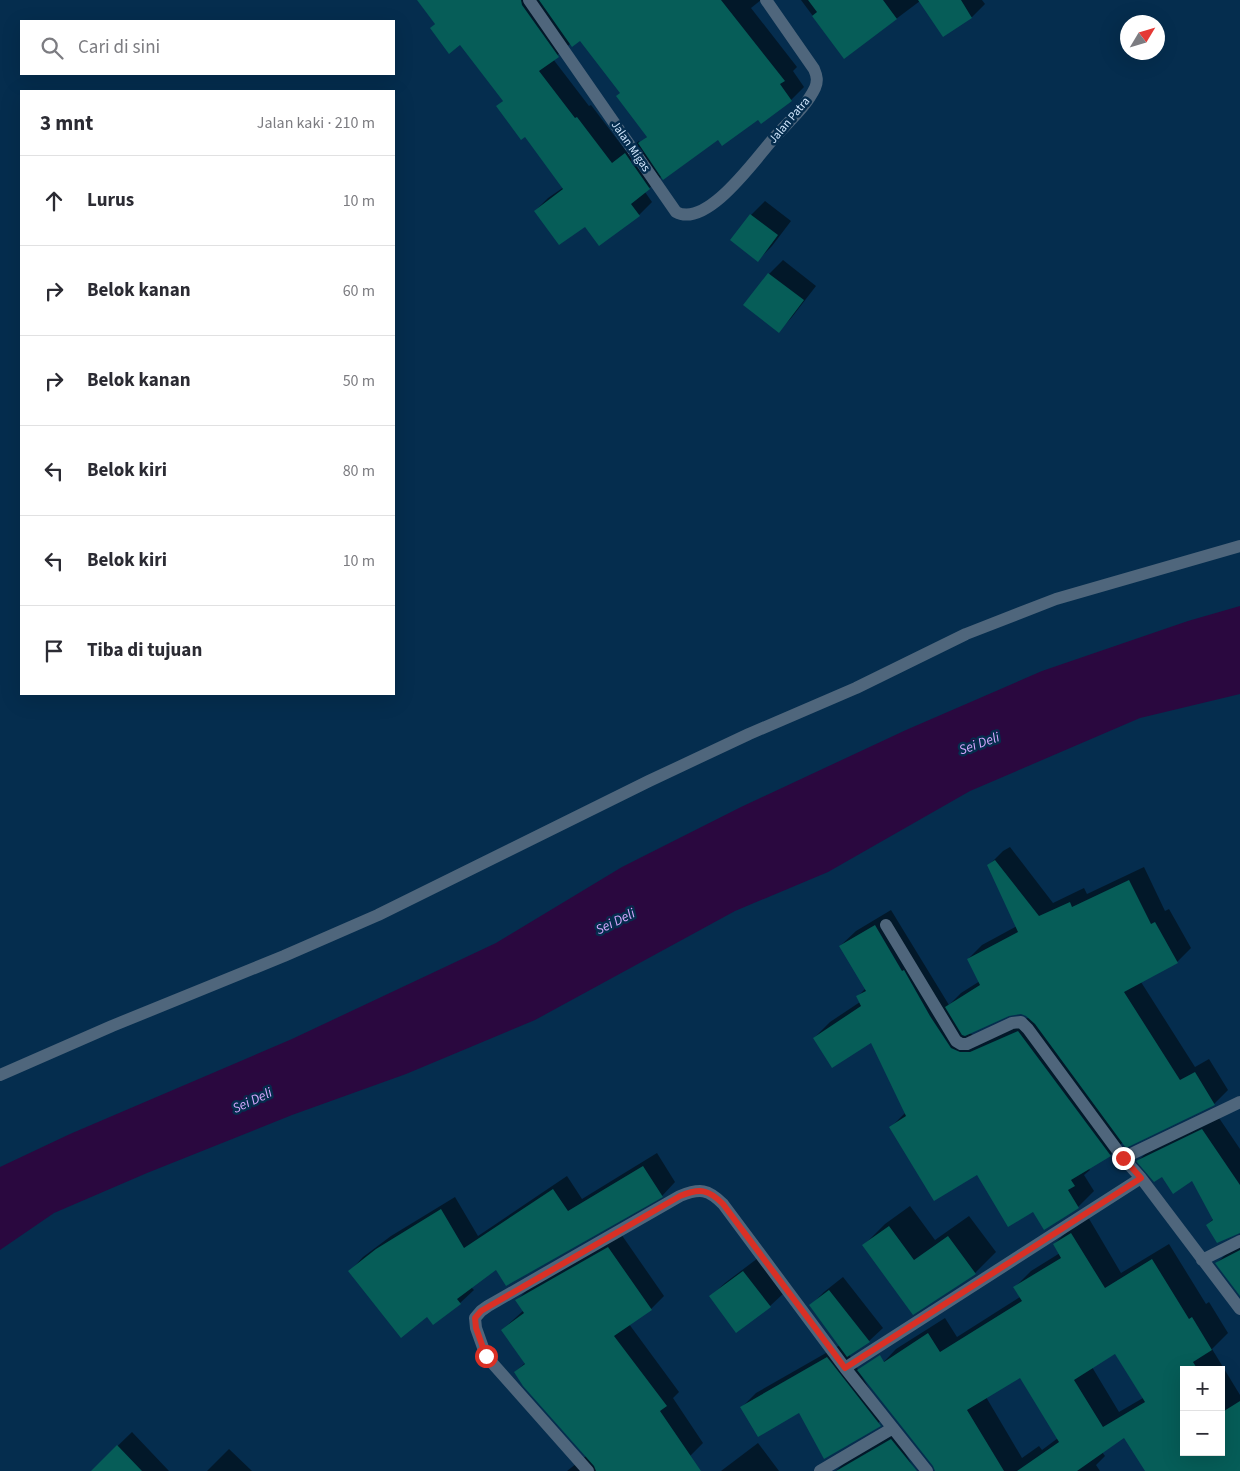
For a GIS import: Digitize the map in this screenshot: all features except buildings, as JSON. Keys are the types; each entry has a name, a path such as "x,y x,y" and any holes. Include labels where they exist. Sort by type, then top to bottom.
{"street":[{"name":"Jalan Migas","path":"529,0 676,212 682,215 689,215 699,212 732,186 753,162"},
{"name":"Jalan Patra","path":"753,162 798,111 815,88 818,79 810,63 766,0"},
{"path":"0,1075 378,915 649,781 740,738 856,688 966,634 1056,599 1240,546"},
{"path":"886,925 956,1042 967,1044 1012,1023 1021,1022 1028,1029 1123,1158 1141,1178 1240,1309"},
{"path":"1123,1158 1240,1102"},
{"path":"845,1368 1141,1178"},
{"path":"588,1471 486,1356 476,1328 475,1318 481,1311 680,1196 693,1191 704,1191 714,1196 723,1204 845,1368 927,1471"},
{"path":"1202,1260 1240,1241"},
{"path":"820,1471 893,1428"}],"water":[{"name":"Sei Deli","path":"1240,606 1240,694 1140,718 970,791 828,872 735,911 535,1020 406,1074 292,1115 147,1173 54,1213 0,1250 0,1167 70,1134 292,1039 496,943 622,867 741,807 906,730 1042,671 1188,621"}],"route":[{"path":"486,1356 476,1328 475,1318 481,1311 680,1196 693,1191 704,1191 714,1196 723,1204 845,1368 1141,1178 1123,1158"}]}
